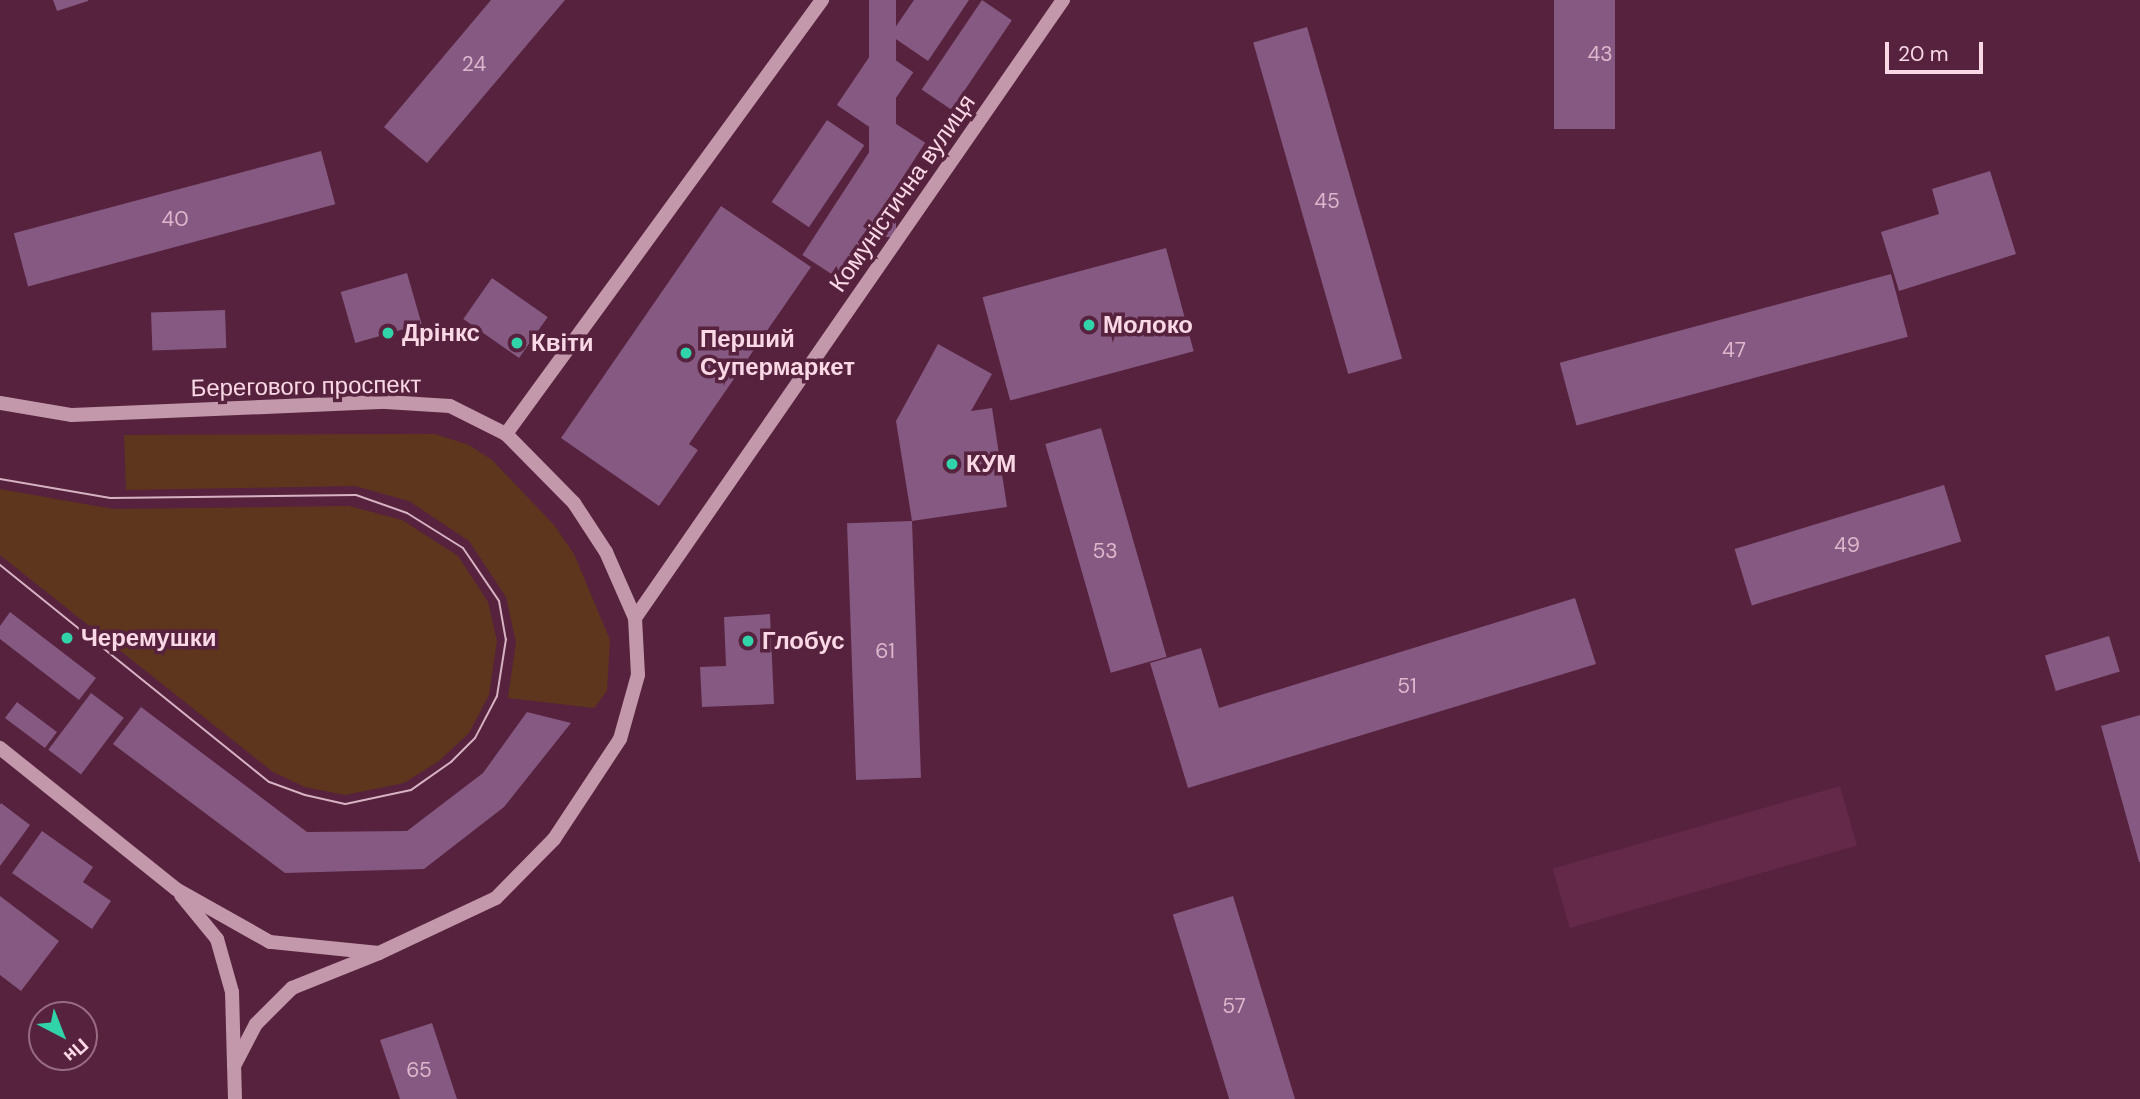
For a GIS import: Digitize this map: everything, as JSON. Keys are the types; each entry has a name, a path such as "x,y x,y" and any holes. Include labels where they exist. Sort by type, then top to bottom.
{"street":[{"path":"506,434 822,0"},
{"name":"Комуністична вулиця","path":"635,618 1063,0"},
{"name":"Берегового проспект","path":"0,403 72,415 386,401 450,407 506,434 574,503 606,552 635,618 638,675 620,739 554,839 496,898 379,953"},
{"path":"0,748 176,889 271,942 379,953"},
{"path":"176,889 217,939 232,992 232,1071 235,1099"},
{"path":"232,1071 256,1024 292,988 379,953"}],"shaded area":[{"path":"435,434 469,445 492,460 554,525 574,554 610,640 607,691 594,708 508,698 516,642 506,597 469,541 409,501 355,486 126,490 124,435"},
{"path":"0,489 113,509 349,506 402,520 458,556 488,602 497,641 489,695 469,733 439,761 404,783 345,795 305,787 273,772 0,555"},
{"path":"1840,786 1857,846 1570,928 1553,868"}],"building":[{"path":"53,0 88,0 88,1 57,11"},
{"path":"491,0 565,0 427,163 384,127"},
{"path":"869,0 896,0 896,237 869,237"},
{"path":"914,0 969,0 928,61 890,35"},
{"path":"982,0 1012,20 951,110 922,90"},
{"path":"1554,0 1615,0 1615,129 1554,129"},
{"path":"1307,27 1402,359 1348,374 1253,42"},
{"path":"876,47 913,72 874,130 837,105"},
{"path":"827,120 864,145 809,227 772,202"},
{"path":"890,120 925,143 838,278 802,255"},
{"path":"321,151 335,204 28,286 14,233"},
{"path":"1990,171 2016,254 1899,291 1881,232 1939,214 1932,189"},
{"name":"Перший Супермаркет","path":"721,206 811,267 689,444 698,450 659,506 561,438"},
{"name":"Молоко","path":"1166,248 1194,351 1010,401 982,297"},
{"path":"407,273 422,324 355,343 341,292"},
{"path":"1891,274 1908,337 1577,426 1560,363"},
{"path":"492,278 548,317 519,358 463,319"},
{"path":"225,310 226,348 152,351 151,313"},
{"name":"КУМ","path":"938,344 992,374 971,411 992,408 1007,507 912,521 896,421"},
{"path":"1101,428 1167,657 1111,673 1045,444"},
{"path":"1944,485 1961,541 1752,605 1735,549"},
{"path":"912,521 921,778 856,780 847,523"},
{"path":"1575,598 1596,664 1188,788 1150,663 1201,648 1219,708"},
{"path":"10,612 96,678 79,700 0,639 0,626"},
{"name":"Глобус","path":"770,614 774,704 702,707 700,667 726,666 724,617"},
{"path":"2109,636 2120,671 2056,691 2045,656"},
{"path":"91,693 124,718 81,774 48,750"},
{"path":"17,702 57,732 45,748 5,718"},
{"path":"141,707 307,832 407,831 483,773 527,712 571,723 504,807 424,869 285,873 113,744"},
{"path":"2140,715 2140,862 2139,862 2101,726"},
{"path":"1,803 30,825 0,866 0,805"},
{"path":"42,831 93,867 83,882 111,901 92,929 12,873"},
{"path":"0,896 59,941 21,991 0,975"},
{"path":"1233,896 1295,1099 1229,1099 1173,914"},
{"path":"432,1023 457,1099 400,1099 380,1040"}],"tram line":[{"path":"0,479 110,498 356,495 407,513 463,548 499,601 506,639 497,696 475,738 451,762 411,790 345,804 305,795 269,782 0,565"}],"place":[{"name":"Молоко","path":"1089,325"},
{"name":"Дрінкс","path":"388,333"},
{"name":"Квіти","path":"517,343"},
{"name":"Перший Супермаркет","path":"686,353"},
{"name":"КУМ","path":"952,464"},
{"name":"Черемушки","path":"67,638"},
{"name":"Глобус","path":"748,641"}]}
